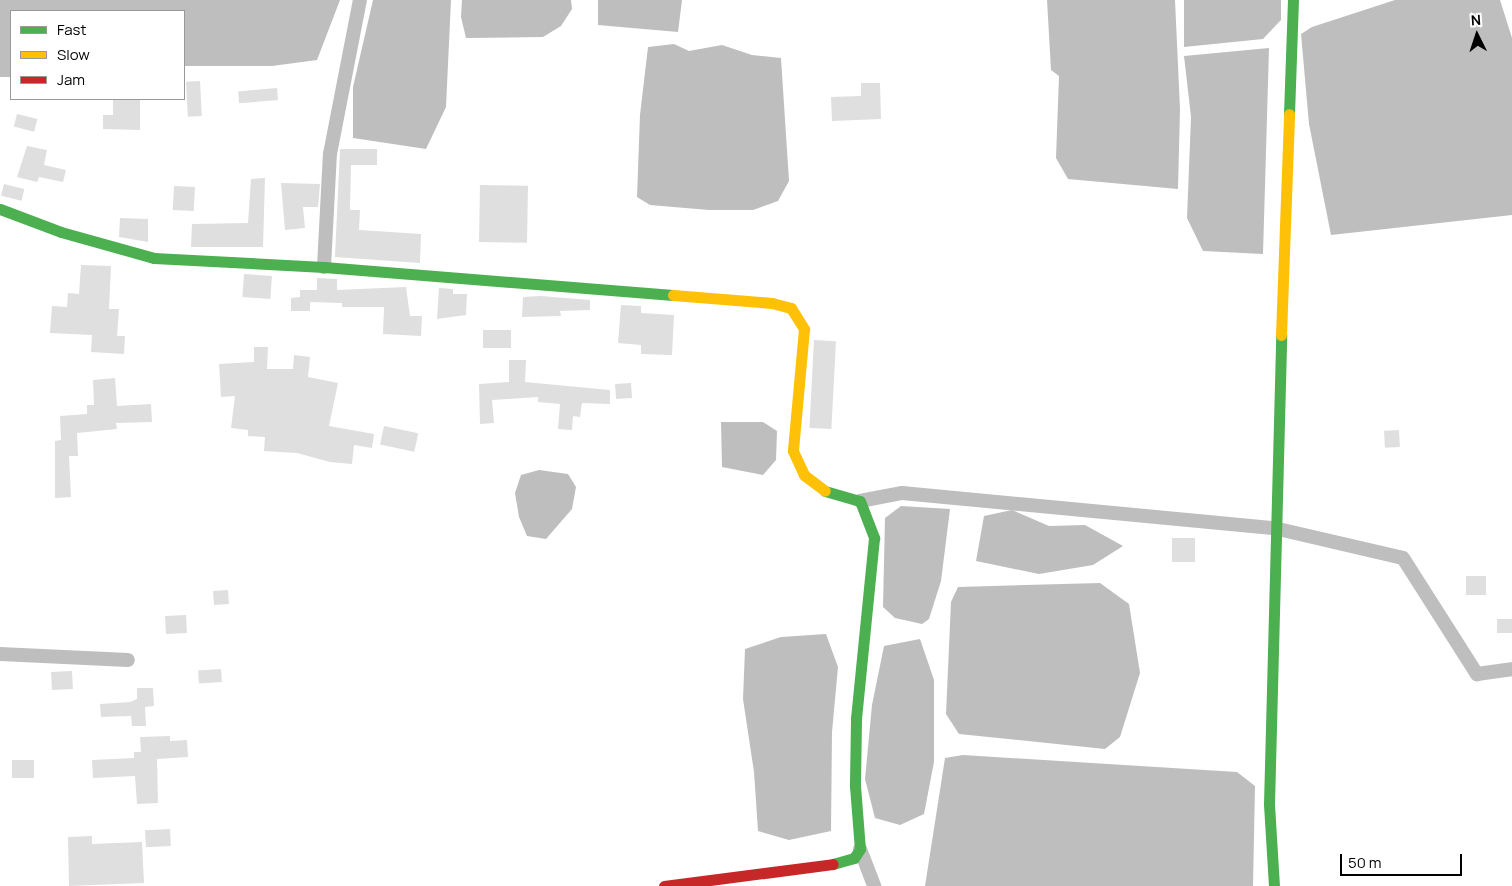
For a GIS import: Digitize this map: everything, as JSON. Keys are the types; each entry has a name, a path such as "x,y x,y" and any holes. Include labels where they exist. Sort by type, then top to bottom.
{"street":[{"path":"324,267 330,154 360,0"},
{"path":"1274,886 1269,804 1274,528 1293,0"},
{"path":"0,209 61,232 154,258 324,267 772,303 791,308 804,329 793,451 804,475 827,492 860,502 902,493 1274,528 1403,558 1477,674 1512,669"},
{"path":"860,502 874,538 856,719 855,786 860,849 874,886"},
{"path":"0,654 128,660"},
{"path":"664,886 842,863 854,858 860,849"}],"shaded area":[{"path":"0,0 340,0 317,60 272,66 185,66 185,10 10,10 10,77 0,77"},
{"path":"373,0 451,0 446,107 426,149 353,138 353,87"},
{"path":"462,0 571,0 572,9 561,26 543,37 466,38 461,17"},
{"path":"598,0 682,0 678,32 598,25"},
{"path":"1047,0 1175,0 1180,109 1178,189 1068,179 1056,158 1059,76 1051,70"},
{"path":"1184,0 1281,0 1281,20 1263,39 1184,47"},
{"path":"1395,0 1500,0 1512,38 1512,215 1331,235 1309,124 1301,34 1312,27"},
{"path":"674,44 689,51 722,45 752,55 781,58 789,181 778,201 753,210 709,210 650,205 637,197 640,115 648,47"},
{"path":"1269,48 1263,254 1203,251 1187,218 1191,117 1184,56"},
{"path":"721,422 763,422 777,431 776,460 763,475 722,467"},
{"path":"539,470 568,474 576,487 572,509 546,539 527,536 519,517 515,493 521,475"},
{"path":"901,506 950,509 941,581 929,619 922,624 895,618 883,607 885,518"},
{"path":"1012,510 1049,526 1085,525 1123,546 1093,565 1039,574 976,561 984,516"},
{"path":"1100,583 1129,604 1140,673 1120,737 1105,749 959,734 946,714 951,602 958,587"},
{"path":"826,634 838,667 832,732 831,831 789,840 758,831 754,772 743,699 745,649 781,637"},
{"path":"920,639 934,680 934,762 924,814 900,825 875,818 865,779 872,705 884,646"},
{"path":"963,755 1237,772 1255,786 1253,886 925,886 945,758"}],"building":[{"path":"200,81 202,116 188,117 186,82"},
{"path":"861,83 880,83 881,119 832,121 831,97 861,96"},
{"path":"277,88 278,100 239,103 238,91"},
{"path":"113,100 140,100 140,130 103,129 103,115 113,115"},
{"path":"17,114 37,119 34,132 14,127"},
{"path":"27,146 47,150 44,165 66,170 63,182 39,177 37,182 17,177"},
{"path":"340,149 377,149 377,165 351,165 350,210 360,210 359,230 421,234 420,263 335,257"},
{"path":"265,178 263,247 191,247 192,224 248,223 251,179"},
{"path":"281,183 320,184 318,207 303,207 305,228 285,230"},
{"path":"4,184 24,189 21,201 1,196"},
{"path":"480,185 528,186 527,243 479,242"},
{"path":"174,186 195,187 194,211 173,210"},
{"path":"120,218 148,219 148,242 119,237"},
{"path":"81,265 111,266 109,309 119,309 117,336 125,336 124,354 91,352 92,335 50,333 52,306 67,307 68,293 79,294"},
{"path":"244,274 272,276 270,299 242,297"},
{"path":"317,278 337,279 337,290 406,287 410,316 422,316 421,336 383,334 384,307 342,307 342,303 310,302 310,311 291,311 291,298 300,297 300,290 317,290"},
{"path":"439,288 453,289 453,294 467,294 466,315 437,319"},
{"path":"541,296 590,300 590,310 560,311 561,316 522,317 523,297"},
{"path":"621,305 641,306 641,313 674,315 672,355 641,354 641,345 618,343"},
{"path":"483,330 511,330 511,348 483,348"},
{"path":"814,340 836,341 831,429 809,428"},
{"path":"254,347 268,347 267,369 293,369 294,355 310,357 308,377 338,383 329,426 374,434 372,448 354,445 352,464 330,462 297,453 264,451 265,437 248,436 248,430 231,428 235,396 221,397 219,364 254,362"},
{"path":"509,360 526,360 525,382 610,390 610,404 582,403 580,417 573,416 572,430 558,429 560,404 538,402 538,397 492,400 494,423 480,424 479,384 509,382"},
{"path":"115,378 117,406 151,404 152,422 116,423 117,429 77,433 78,456 69,456 71,497 55,498 55,441 61,440 60,416 87,414 87,405 94,405 93,380"},
{"path":"631,383 632,398 616,399 615,384"},
{"path":"384,426 418,433 414,452 380,445"},
{"path":"1399,430 1400,447 1385,448 1384,431"},
{"path":"1172,538 1195,538 1195,562 1172,562"},
{"path":"1466,576 1486,576 1486,595 1466,595"},
{"path":"228,590 229,604 214,605 213,591"},
{"path":"186,615 187,633 166,634 165,616"},
{"path":"1497,619 1512,619 1512,633 1497,633"},
{"path":"221,669 222,682 199,684 198,671"},
{"path":"72,671 73,689 52,690 51,672"},
{"path":"137,688 153,688 154,706 145,707 146,726 132,726 131,716 101,717 100,704 130,702 137,699"},
{"path":"170,736 170,741 187,740 188,757 157,759 158,803 137,804 135,776 93,778 92,760 134,758 134,752 141,752 140,737"},
{"path":"12,760 34,760 34,778 12,778"},
{"path":"170,829 171,846 146,847 145,830"},
{"path":"92,836 92,844 142,842 144,883 69,886 68,837"}],"traffic: fast":[{"path":"1289,114 1293,0"},
{"path":"0,209 61,232 154,258 324,267 673,295"},
{"path":"1274,886 1269,804 1281,335"},
{"path":"825,491 860,501 874,538 856,719 855,786 860,849 854,858 833,864"}],"traffic: slow":[{"path":"1281,335 1289,114"},
{"path":"673,295 772,303 791,308 804,329 793,451 804,475 825,491"}],"traffic: jam":[{"path":"664,886 833,864"}]}
